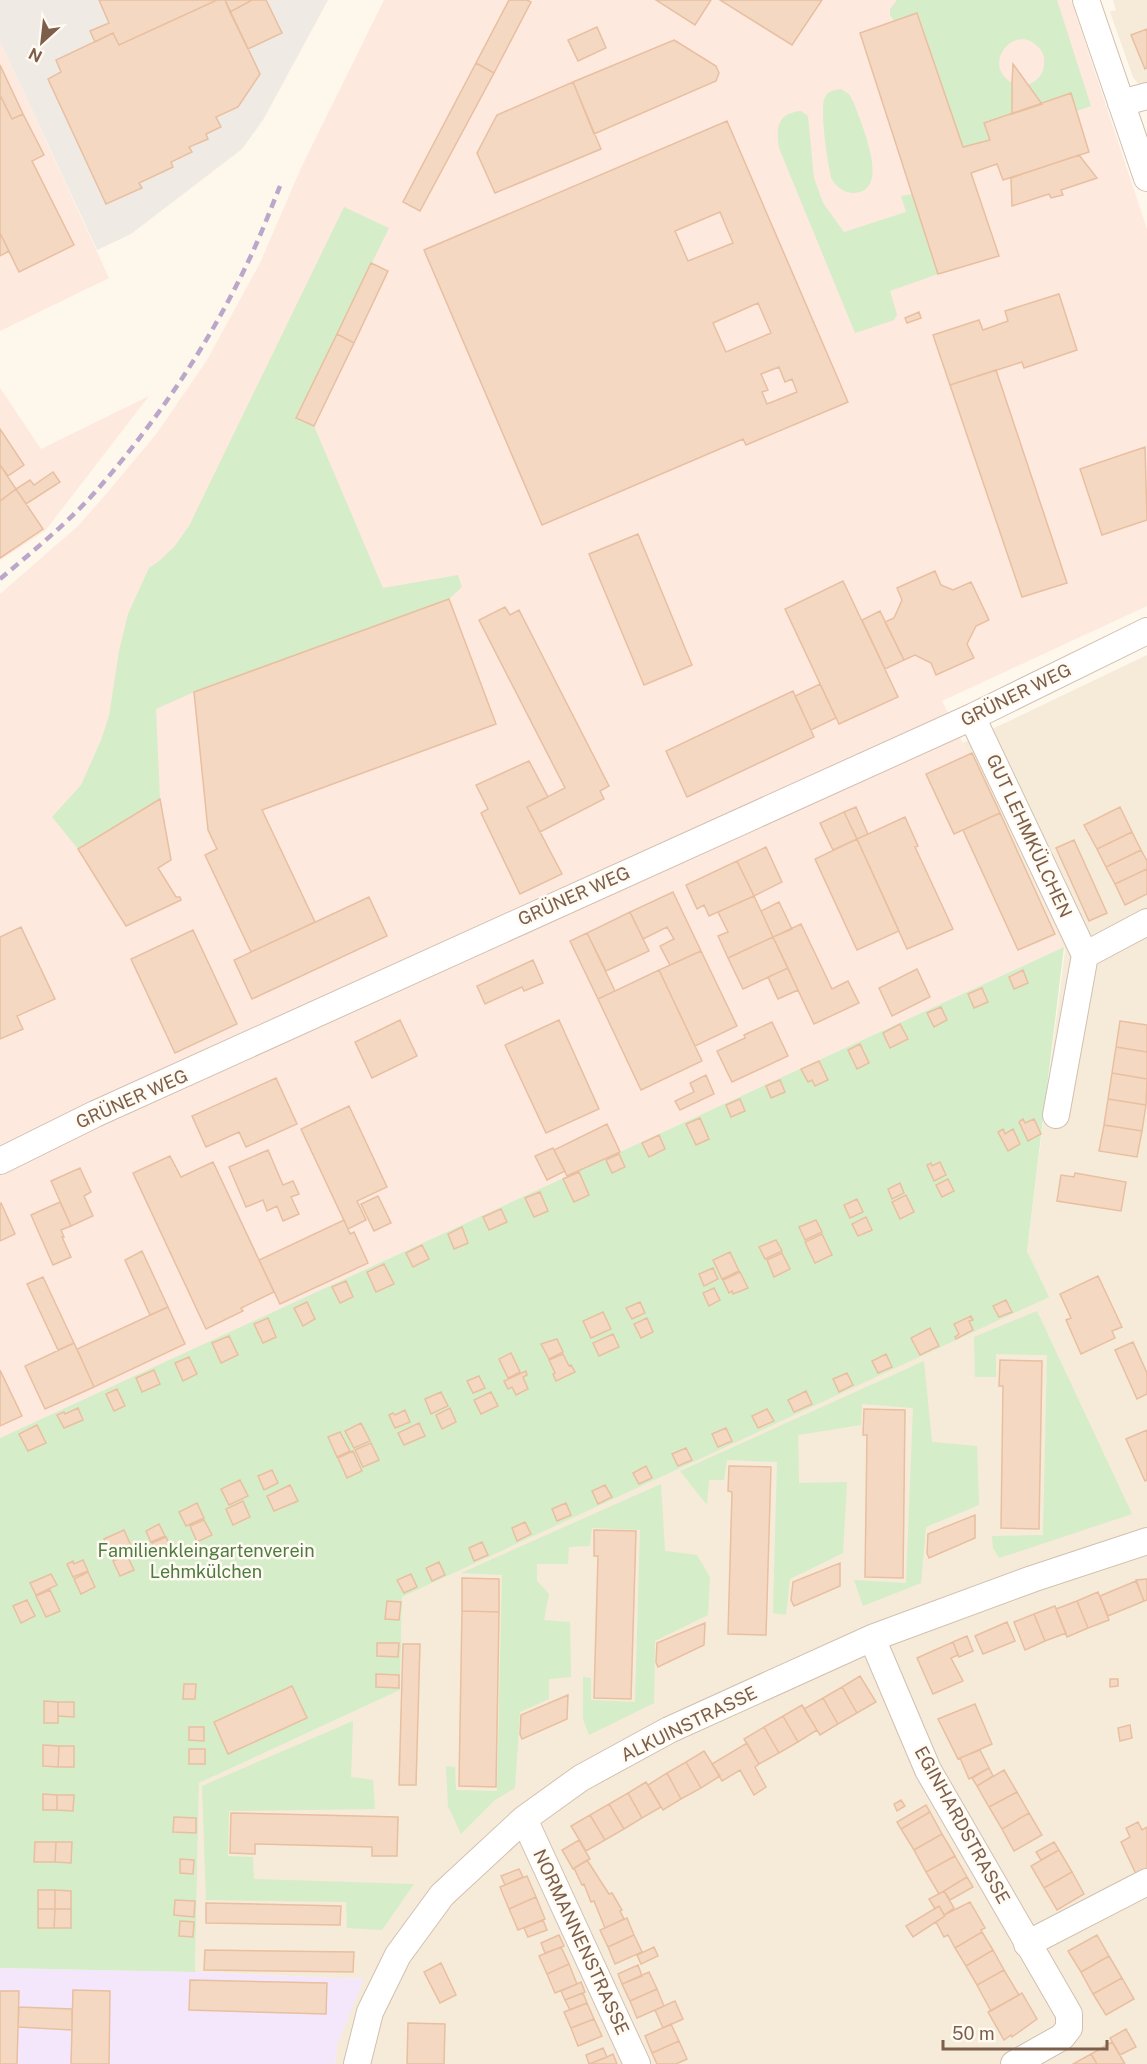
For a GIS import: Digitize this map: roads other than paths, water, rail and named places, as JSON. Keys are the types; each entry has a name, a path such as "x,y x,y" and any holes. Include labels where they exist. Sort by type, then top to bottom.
{"street":[{"path":"1086,0 1147,178"},
{"path":"1121,103 1147,96"},
{"name":"GRÜNER WEG","path":"0,1161 95,1114 972,717 1147,631"},
{"name":"GUT LEHMKÜLCHEN","path":"972,717 1085,955"},
{"path":"1056,1115 1085,955 1147,922"},
{"name":"ALKUINSTRASSE","path":"357,2064 370,2012 398,1955 442,1895 524,1819 582,1778 669,1730 872,1638 1032,1578 1147,1541"},
{"name":"EGINHARDSTRASSE","path":"872,1638 928,1770 1070,2014 1069,2028 1062,2037 1014,2064"},
{"name":"NORMANNENSTRASSE","path":"524,1819 637,2064"},
{"path":"1028,1944 1147,1881"}],"railway":[{"path":"0,579 86,502 119,464 161,409 199,352 233,293 257,243 280,186"}],"park label":[{"name":"Familienkleingartenverein Lehmkülchen","path":"206,1561"}]}
